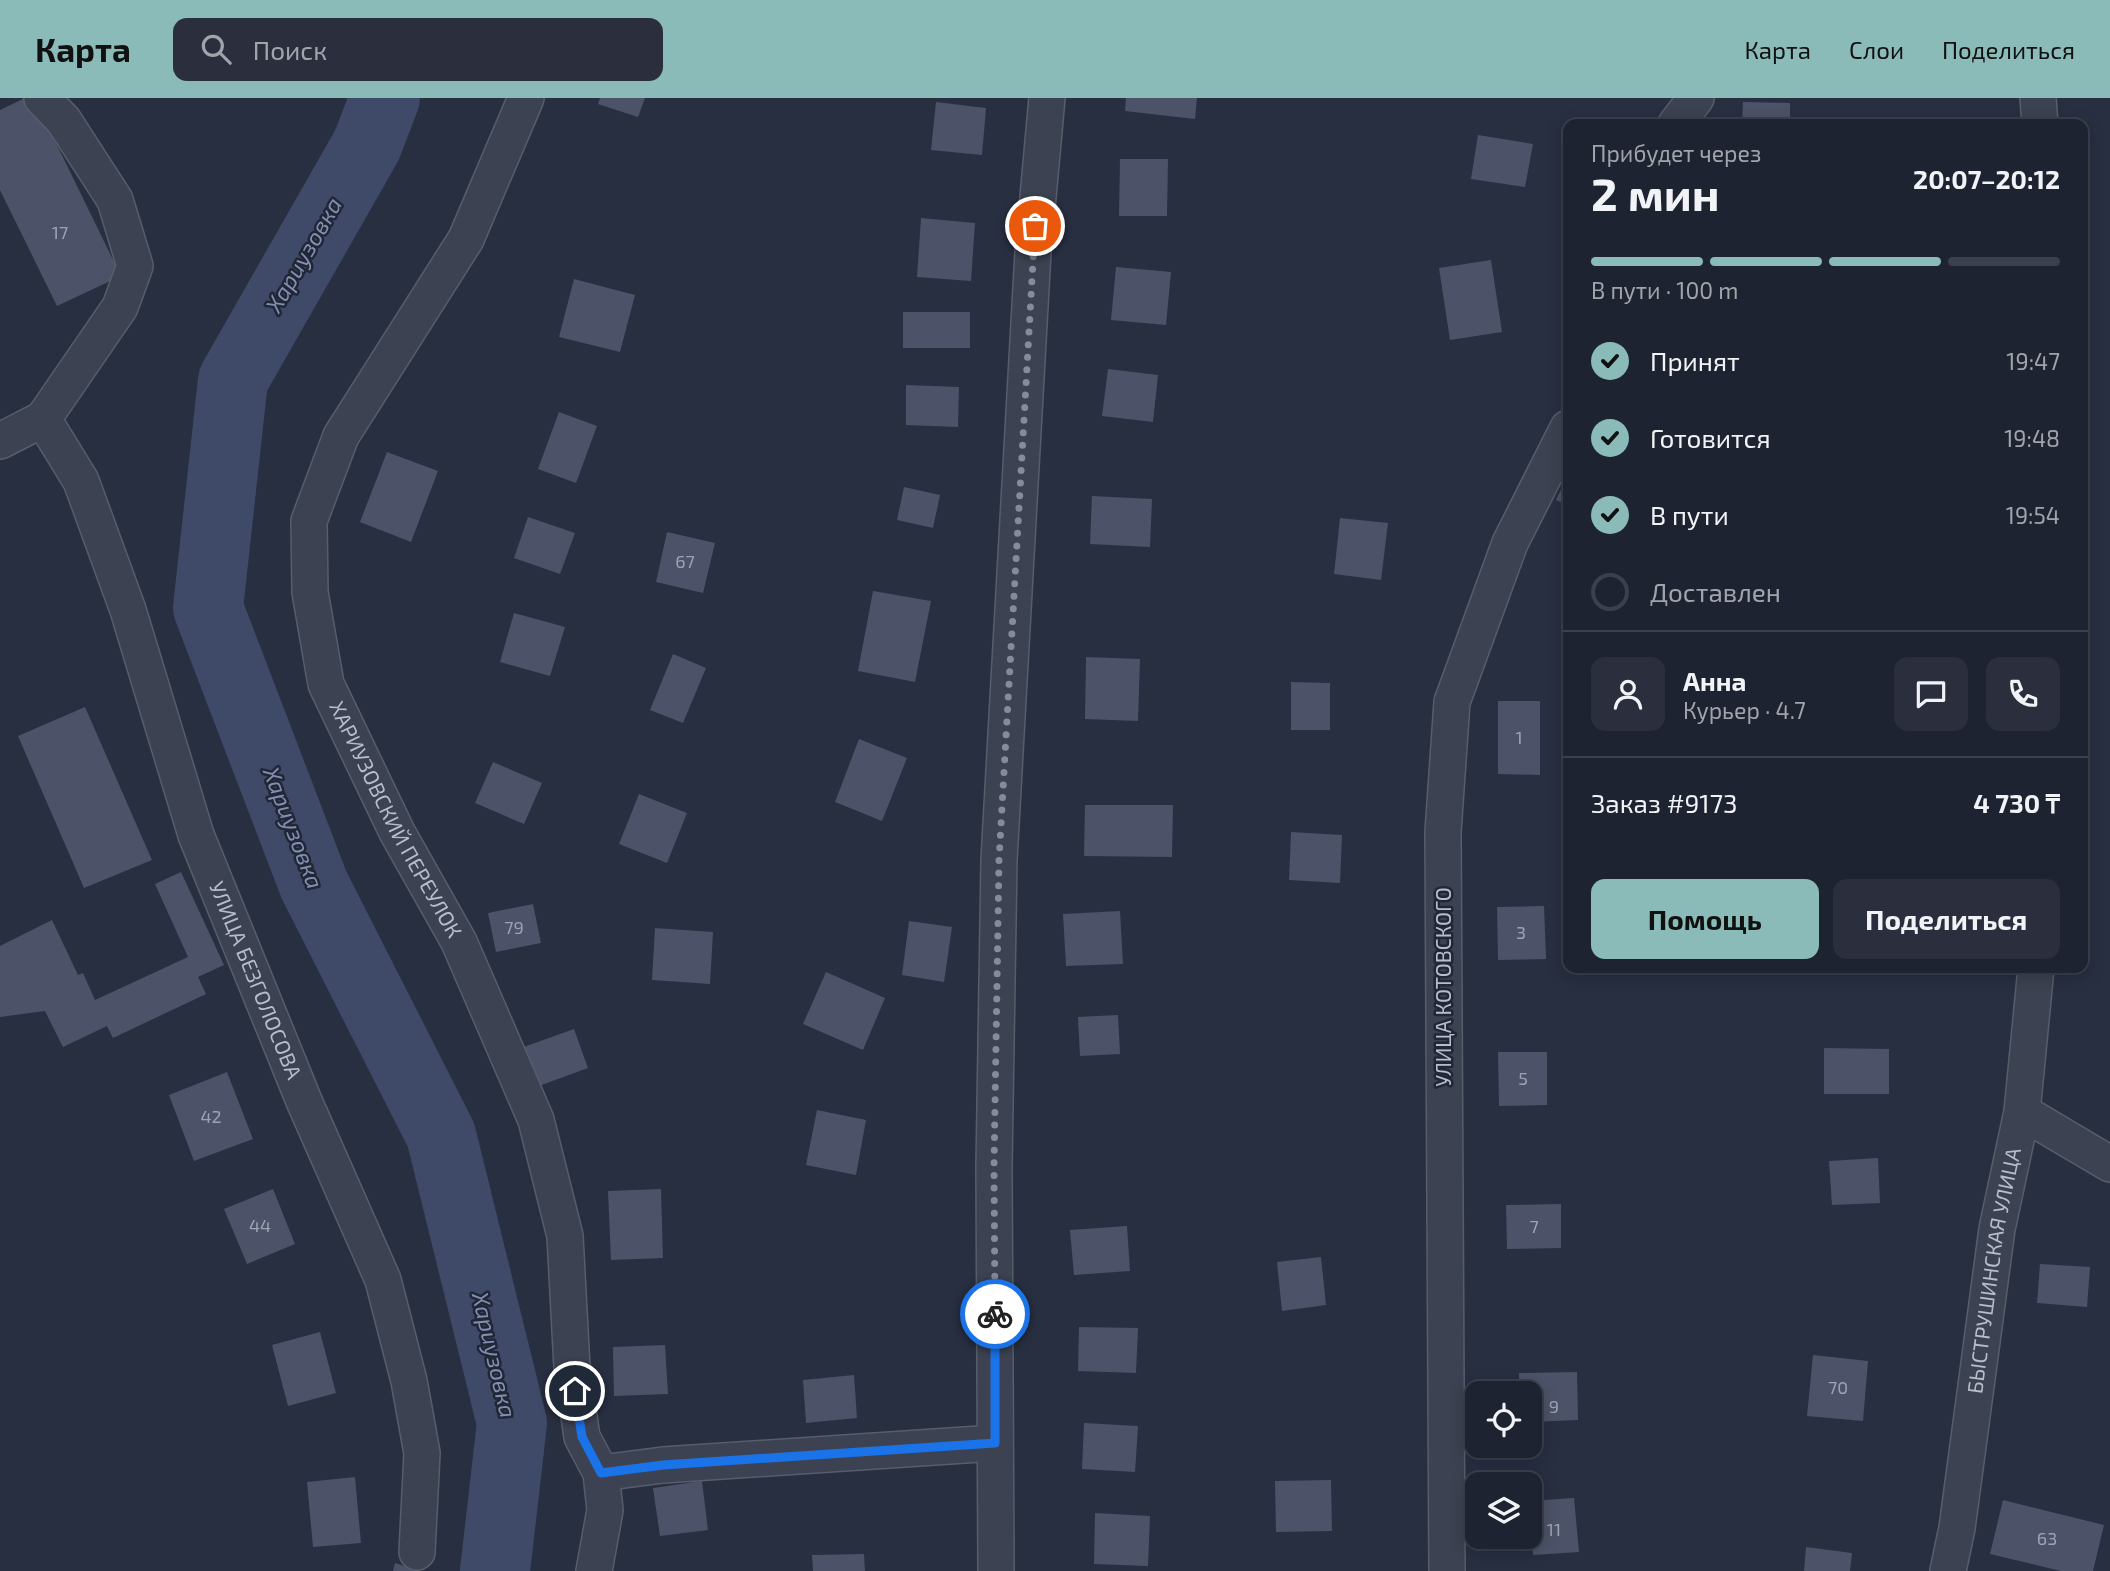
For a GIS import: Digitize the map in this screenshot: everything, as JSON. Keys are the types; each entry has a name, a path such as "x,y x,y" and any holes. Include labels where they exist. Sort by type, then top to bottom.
{"street":[{"path":"0,441 43,419 120,307 135,266 115,200 64,121 42,98"},
{"name":"ХАРИУЗОВСКИЙ ПЕРЕУЛОК","path":"526,98 466,239 341,436 309,521 310,592 326,684 397,832 459,942 536,1120 565,1237 572,1368 582,1437 601,1473 606,1510 594,1571"},
{"path":"996,1571 994,1167 999,860 1033,252 1047,98"},
{"path":"1680,119 1696,98"},
{"path":"2038,98 2040,119"},
{"name":"УЛИЦА БЕЗГОЛОСОВА","path":"43,419 81,481 128,610 196,835 304,1101 383,1280 409,1381 422,1453 417,1552"},
{"name":"УЛИЦА КОТОВСКОГО","path":"1447,1571 1443,832 1452,702 1510,543 1563,438"},
{"name":"БЫСТРУШИНСКАЯ УЛИЦА","path":"1948,1571 1957,1528 1997,1229 2022,1112 2036,973"},
{"path":"2022,1112 2110,1164"},
{"path":"601,1473 663,1465 995,1443"}],"building":[{"path":"25,98 34,98 121,276 57,306 0,190 0,110"},
{"path":"600,98 645,98 638,117 598,104"},
{"path":"1126,98 1197,98 1195,119 1125,111"},
{"path":"936,102 986,108 982,155 931,150"},
{"path":"1743,102 1790,103 1790,119 1742,119"},
{"path":"1478,135 1533,144 1525,187 1471,179"},
{"path":"1120,159 1168,159 1167,216 1119,216"},
{"path":"921,218 975,223 971,281 917,277"},
{"path":"1491,260 1502,332 1450,340 1439,268"},
{"path":"1116,267 1171,272 1166,325 1111,320"},
{"path":"574,279 635,295 620,352 559,337"},
{"path":"903,312 970,312 970,348 903,348"},
{"path":"1108,369 1158,375 1153,422 1102,416"},
{"path":"906,385 959,387 958,427 906,425"},
{"path":"559,412 597,426 576,483 538,469"},
{"path":"387,452 438,471 411,542 360,522"},
{"path":"1563,485 1563,503 1556,500"},
{"path":"904,487 940,495 933,528 897,520"},
{"path":"1092,496 1152,499 1150,547 1090,544"},
{"path":"528,517 575,533 560,574 514,558"},
{"path":"1340,518 1388,523 1381,580 1334,574"},
{"path":"667,532 715,543 703,593 656,582"},
{"path":"873,591 931,601 915,682 858,671"},
{"path":"514,613 565,627 550,676 500,662"},
{"path":"673,654 706,668 683,723 650,710"},
{"path":"1086,657 1140,659 1138,721 1085,719"},
{"path":"1291,682 1330,683 1330,730 1291,730"},
{"path":"1498,701 1540,701 1540,775 1498,774"},
{"path":"85,707 152,860 84,888 18,736"},
{"path":"859,739 907,758 882,821 835,802"},
{"path":"493,762 542,783 524,824 475,803"},
{"path":"639,794 687,813 667,863 619,844"},
{"path":"1085,805 1173,805 1172,857 1084,856"},
{"path":"1291,832 1342,835 1340,883 1289,880"},
{"path":"181,872 224,965 198,977 206,994 113,1038 107,1026 63,1047 45,1011 0,1017 0,946 52,920 78,975 83,973 95,1000 188,957 155,884"},
{"path":"533,904 541,943 496,952 488,913"},
{"path":"1544,906 1546,959 1498,960 1497,907"},
{"path":"1120,911 1123,964 1066,966 1063,914"},
{"path":"909,921 952,927 944,982 902,975"},
{"path":"655,928 713,932 710,984 652,980"},
{"path":"826,972 885,998 863,1050 803,1024"},
{"path":"1118,1015 1120,1054 1080,1056 1078,1017"},
{"path":"574,1029 588,1068 536,1087 521,1048"},
{"path":"1824,1048 1889,1049 1889,1094 1824,1094"},
{"path":"1498,1052 1547,1052 1547,1105 1499,1106"},
{"path":"227,1072 253,1139 194,1161 169,1095"},
{"path":"817,1110 866,1120 856,1175 806,1165"},
{"path":"1878,1158 1880,1203 1832,1205 1829,1161"},
{"path":"273,1189 295,1244 247,1264 224,1209"},
{"path":"661,1189 663,1258 611,1260 608,1191"},
{"path":"1561,1204 1561,1248 1507,1249 1506,1205"},
{"path":"1127,1226 1130,1271 1074,1275 1070,1230"},
{"path":"1321,1257 1326,1305 1282,1311 1277,1262"},
{"path":"2040,1264 2090,1267 2087,1307 2037,1303"},
{"path":"1079,1327 1138,1328 1136,1373 1078,1371"},
{"path":"320,1332 336,1393 288,1406 272,1345"},
{"path":"665,1345 668,1394 614,1396 613,1347"},
{"path":"1813,1355 1868,1361 1863,1421 1807,1416"},
{"path":"1577,1372 1578,1420 1542,1422 1542,1381 1519,1381 1519,1373"},
{"path":"854,1375 857,1418 806,1423 803,1380"},
{"path":"1084,1423 1138,1426 1135,1472 1082,1469"},
{"path":"355,1477 361,1543 313,1547 307,1482"},
{"path":"1331,1480 1332,1531 1276,1532 1275,1481"},
{"path":"702,1481 708,1530 660,1536 653,1488"},
{"path":"1574,1498 1579,1552 1533,1555 1533,1549 1542,1549 1542,1500"},
{"path":"2003,1500 2104,1525 2093,1571 2061,1571 1990,1554"},
{"path":"1095,1513 1150,1516 1148,1566 1094,1564"},
{"path":"1806,1547 1852,1553 1850,1571 1804,1571"},
{"path":"864,1554 865,1571 813,1571 812,1555"},
{"path":"395,1563 417,1570 417,1571 393,1571"}],"waterway":[{"name":"Хариузовка","path":"385,98 367,145 233,380 208,608 314,885 441,1135 512,1423 495,1571"}],"way so far":[{"path":"995,1314 994,1167 999,860 1035,226"}],"route":[{"path":"575,1391 582,1437 601,1473 663,1465 995,1443 995,1314"}]}
